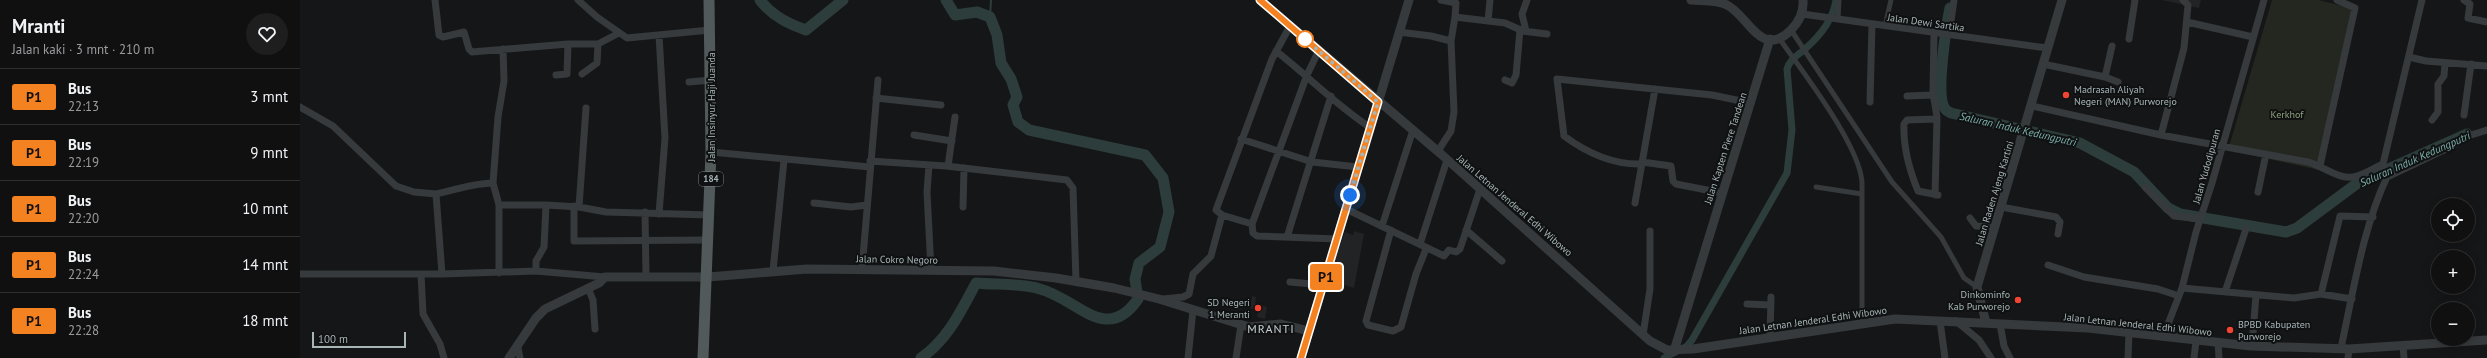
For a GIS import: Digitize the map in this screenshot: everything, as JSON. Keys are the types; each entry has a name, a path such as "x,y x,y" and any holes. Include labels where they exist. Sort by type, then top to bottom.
{"main road":[{"name":"Jalan Insinyur Haji Juanda","path":"703,358 708,277 712,152 709,0"}],"street":[{"path":"435,0 438,33 441,37 464,32 469,49 472,52 568,44 598,44 619,33"},
{"path":"578,0 619,33 633,38 710,30"},
{"name":"Jalan Letnan Jenderal Edhi Wibowo","path":"1260,0 1378,102 1413,130 1643,335 1673,353 1895,319 1956,321 2129,332 2196,341 2346,352 2403,345 2487,340"},
{"path":"1301,358 1409,0"},
{"path":"1438,152 1451,131 1454,112 1451,41 1456,2 1441,0"},
{"path":"1488,21 1490,0"},
{"path":"1505,80 1512,83 1516,76 1523,30 1522,14 1527,0"},
{"path":"1691,0 1714,1 1730,6 1755,33 1774,39 1787,49 1851,149 1861,176 1862,323"},
{"path":"1774,39 1791,30 1802,14 1803,0"},
{"path":"1837,19 1839,0"},
{"path":"1885,26 1891,0"},
{"path":"1949,35 1954,0"},
{"name":"Jalan Raden Ajeng Kartini","path":"1977,287 2032,106 2047,48 2062,0"},
{"path":"2129,39 2135,0"},
{"path":"2161,135 2179,69 2187,22 2188,5 2183,0"},
{"name":"Jalan Yudodipuran","path":"2163,337 2182,288 2264,0"},
{"path":"2337,0 2354,8"},
{"path":"2320,165 2356,0"},
{"path":"2346,352 2352,299 2385,171 2422,0"},
{"path":"2464,0 2470,4 2468,18 2487,22"},
{"name":"Jalan Dewi Sartika","path":"1802,14 2047,48"},
{"path":"1455,17 1508,24 1523,30 1547,34"},
{"path":"2187,22 2253,37"},
{"path":"1870,102 1872,24"},
{"path":"1252,224 1222,215 1216,211 1217,205 1241,139 1276,51 1290,26"},
{"path":"1791,30 1892,182 1941,237 1964,278 1969,284 1977,287 1986,323"},
{"path":"1399,32 1451,41"},
{"path":"1936,33 1933,96 1937,118 1936,195 1918,191 1910,168 1903,136 1904,124 1907,120 1937,118"},
{"path":"659,35 664,131 659,214"},
{"name":"Jalan Kapten Piere Tandean","path":"1673,353 1722,193 1751,103 1774,39"},
{"path":"556,75 567,74 568,44"},
{"path":"582,74 597,63 598,44"},
{"path":"2105,77 2112,46"},
{"path":"499,273 499,205 493,183 498,122 504,81 503,49"},
{"path":"1319,50 1307,75 1252,224 1254,235 1337,239"},
{"path":"1276,51 1307,75 1352,116 1371,128"},
{"path":"2409,57 2445,63 2487,66"},
{"path":"2432,120 2438,112 2438,84 2444,76 2445,63"},
{"path":"2043,64 2105,77 2118,82"},
{"path":"2464,115 2471,64"},
{"path":"688,82 711,80"},
{"path":"862,269 878,80"},
{"path":"1722,193 1676,184 1673,181 1671,166 1642,163 1618,163 1602,157 1564,136 1557,80 1712,95 1751,103"},
{"path":"1635,203 1656,89"},
{"path":"1287,237 1312,162 1331,96"},
{"path":"1907,96 1933,96"},
{"path":"876,98 941,105"},
{"path":"2032,106 2161,135 2320,165 2340,176 2351,178 2385,171 2450,147 2468,136 2487,130"},
{"path":"300,107 333,126 396,186 414,192 436,194 453,191 476,183 493,183"},
{"path":"586,108 574,240 709,240"},
{"path":"948,166 955,117"},
{"path":"1382,226 1413,130"},
{"path":"914,135 952,141"},
{"path":"1241,139 1312,162 1358,168"},
{"path":"712,152 784,160 948,166 1070,182 1074,199 1076,281"},
{"path":"2258,192 2266,154"},
{"path":"773,271 784,160"},
{"path":"1420,244 1447,160"},
{"path":"929,165 927,192 931,270"},
{"path":"963,207 964,168"},
{"path":"1816,187 1862,194"},
{"path":"2145,187 2174,216 2201,218"},
{"path":"1346,209 1442,256 1449,250 1458,251 1480,189"},
{"path":"436,194 442,274"},
{"path":"814,202 851,207 867,205"},
{"path":"499,205 576,206 606,212 710,215"},
{"path":"536,271 536,261 544,247 546,205"},
{"path":"2001,207 2056,217 2060,222 2058,234"},
{"path":"645,212 647,240 646,276"},
{"path":"1159,299 1183,297 1189,294 1193,274 1211,256 1222,215"},
{"path":"2321,294 2340,216 2373,217"},
{"path":"1970,218 1976,226 1995,226"},
{"path":"2226,292 2246,229"},
{"path":"1391,230 1366,321 1368,325 1393,331 1401,327 1416,274 1426,249"},
{"path":"1466,230 1502,261"},
{"path":"1643,335 1650,289 1650,231"},
{"path":"2048,265 2084,277 2158,289 2179,296"},
{"name":"Jalan Cokro Negoro","path":"509,358 518,348 536,318 546,309 605,278 646,276 708,277 773,271 862,269 994,271 1076,281 1114,288 1159,299 1241,325 1257,328 1280,324 1309,331"},
{"path":"300,274 442,274 536,271 605,278"},
{"path":"421,274 423,314 440,344 444,358"},
{"path":"1290,282 1323,285"},
{"path":"588,288 593,300 595,329"},
{"path":"2182,288 2294,298 2321,294 2352,299"},
{"path":"2252,346 2256,295"},
{"path":"1770,337 1771,297"},
{"path":"1747,304 1770,305"},
{"path":"1188,358 1193,310"},
{"path":"1940,321 1945,358"},
{"path":"1956,321 1979,340 1991,358"},
{"path":"2000,324 2004,346 2010,358"},
{"path":"1236,358 1241,325"},
{"path":"2128,358 2129,332"},
{"path":"2194,358 2196,341"},
{"path":"2218,342 2219,358"},
{"path":"2403,345 2404,358"},
{"path":"518,348 520,358"}],"shaded area":[{"path":"2162,0 2201,0 2199,8"},
{"path":"1354,231 1364,234 1354,288 1327,279 1345,232 1353,235"},
{"name":"SD Negeri 1 Meranti","path":"1252,296 1256,297 1255,303 1267,307 1265,319 1257,317 1258,311 1250,308"}],"green space":[{"name":"Kerkhof","path":"2272,0 2319,0 2355,9 2323,171 2228,150"}],"waterway":[{"path":"760,0 769,10 780,18 806,30 843,0"},
{"path":"921,358 939,342 953,324 976,283 1033,287 1054,294 1079,309 1103,319 1115,318 1126,312 1138,299 1135,279 1139,263 1160,247 1169,212 1163,178 1145,155 1029,130 1018,122 1013,105 1017,97 1011,79 1001,63 997,35 990,17 977,12 955,15 946,0"},
{"path":"990,17 991,0"},
{"path":"1664,358 1687,346 1692,340 1787,173 1792,130 1787,69 1792,60 1811,44 1821,33 1829,21 1836,0"},
{"name":"Saluran Induk Kedungputri","path":"1950,8 1941,75 1942,100 1946,110 1951,113 2080,143 2134,172 2168,208 2180,214 2286,232 2297,228 2359,182 2467,134"}],"bus line":[{"name":"P1","path":"1260,0 1378,102 1301,358"}],"place":[{"name":"Madrasah Aliyah Negeri (MAN) Purworejo","path":"2066,95"},
{"name":"Dinkominfo Kab Purworejo","path":"2018,300"},
{"name":"SD Negeri 1 Meranti","path":"1258,308"},
{"name":"BPBD Kabupaten Purworejo","path":"2230,330"}],"district":[{"name":"MRANTI","path":"1271,329"}],"route":[{"path":"1305,39 1378,102 1350,195"}]}
